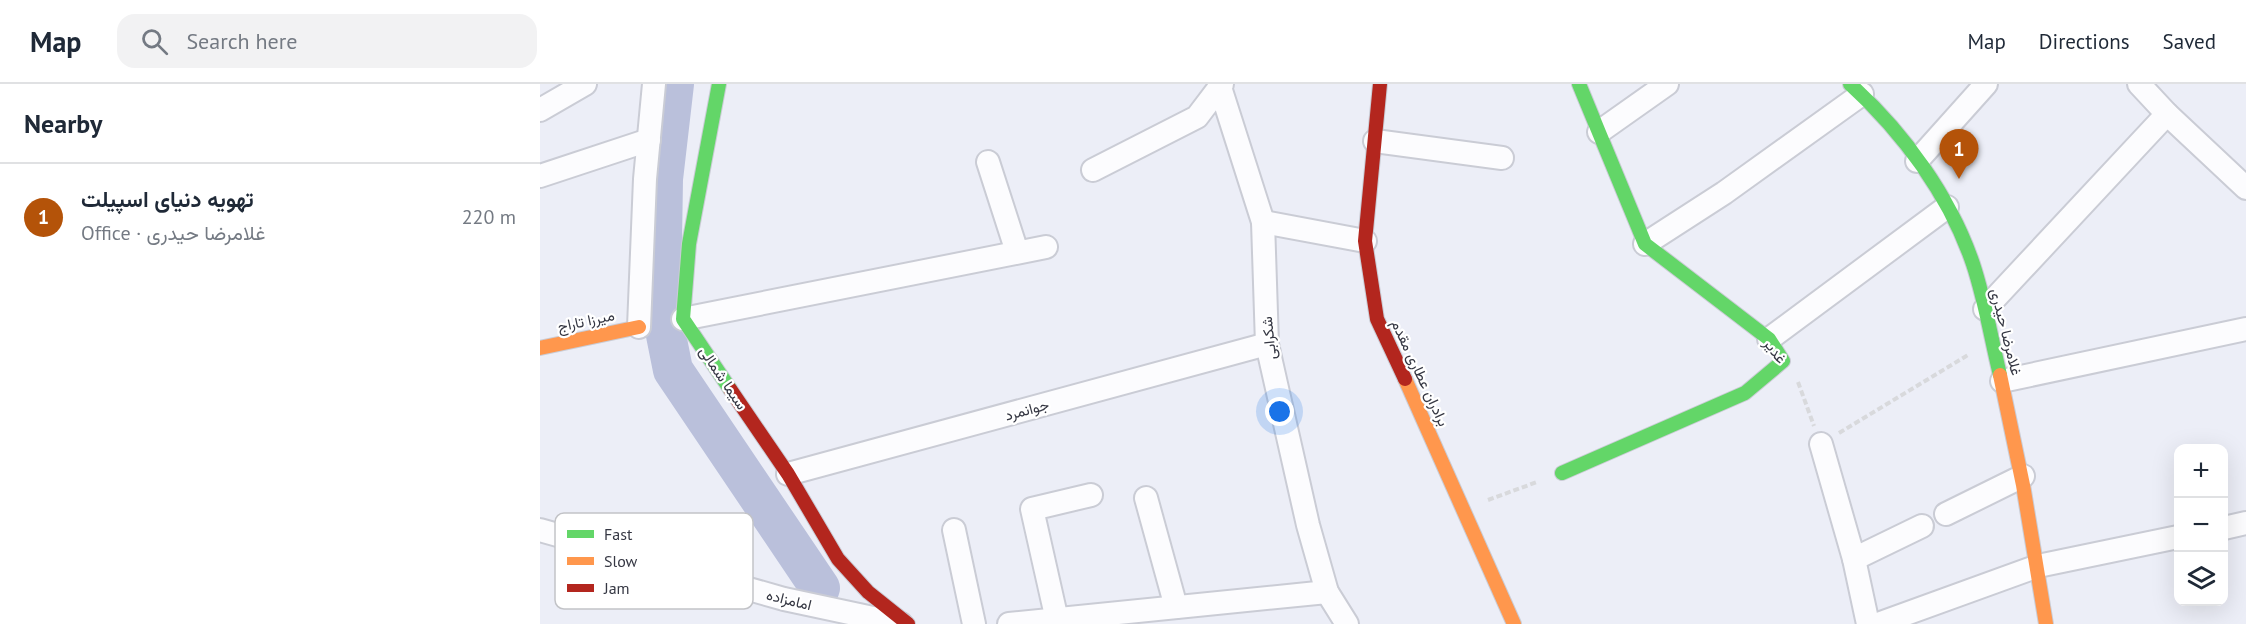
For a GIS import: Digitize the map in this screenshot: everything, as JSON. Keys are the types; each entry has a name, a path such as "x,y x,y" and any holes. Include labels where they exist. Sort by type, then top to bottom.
{"street":[{"path":"639,327 654,84"},
{"path":"719,84 689,244 683,319 1046,247"},
{"name":"برادران عطاری مقدم","path":"1380,84 1365,241 1377,319 1465,509 1514,624"},
{"path":"1579,84 1645,244 1724,193 1856,89"},
{"path":"1599,132 1667,84"},
{"path":"1917,160 1986,84"},
{"path":"1093,170 1197,117 1219,85"},
{"name":"شکرابی","path":"1219,85 1263,222 1267,344 1308,525 1327,592 1347,624"},
{"path":"2145,85 2167,114 2244,183"},
{"path":"540,110 571,87"},
{"name":"غلامرضا حیدری","path":"1856,89 1917,160 1947,207 1963,239 1985,309 2002,381 2022,476 2046,624"},
{"path":"1985,309 2167,114"},
{"path":"540,177 649,140"},
{"path":"1375,141 1502,159"},
{"path":"988,162 1017,252"},
{"path":"1769,339 1947,207"},
{"path":"1263,222 1365,241"},
{"name":"غدیر","path":"1645,244 1769,339 1784,361"},
{"name":"سیما شمالی","path":"683,319 788,474 838,559 868,592 908,624"},
{"name":"میرزا تاراج","path":"541,342 639,327"},
{"path":"2002,381 2246,329"},
{"name":"جوانمرد","path":"788,474 1267,344"},
{"path":"1562,473 1745,393 1784,361"},
{"path":"1821,444 1854,559 1868,624"},
{"path":"1946,514 2022,476"},
{"path":"1057,620 1032,509 1091,495"},
{"path":"1146,498 1176,607"},
{"path":"2228,527 2246,523"},
{"path":"1854,559 1922,526"},
{"name":"امامزاده","path":"540,530 555,534"},
{"path":"954,530 974,624"},
{"path":"1891,622 2038,566 2174,538"},
{"name":"امامزاده","path":"753,591 784,600 901,624"},
{"path":"1009,624 1327,592"}],"path":[{"path":"1821,444 1992,340"},
{"name":"غدیر","path":"1784,361 1798,383 1821,444"},
{"path":"1465,509 1562,473"}],"waterway":[{"path":"674,84 663,179 662,242 664,325 673,370 820,588"}],"traffic: fast":[{"path":"719,84 689,244 683,319 730,389"},
{"path":"1562,473 1745,393 1783,361 1769,339 1645,244 1579,84"},
{"path":"1850,84 1906,144 1923,166 1952,214 1973,264 2000,375"}],"traffic: slow":[{"path":"540,348 639,327"},
{"path":"2000,375 2023,485 2046,624"},
{"path":"1405,379 1514,624"}],"traffic: jam":[{"path":"1380,84 1365,241 1377,319 1405,379"},
{"path":"730,389 788,474 838,559 868,592 908,624"}],"place":[{"name":"تهویه دنیای اسپیلت","path":"1959,179"}]}
